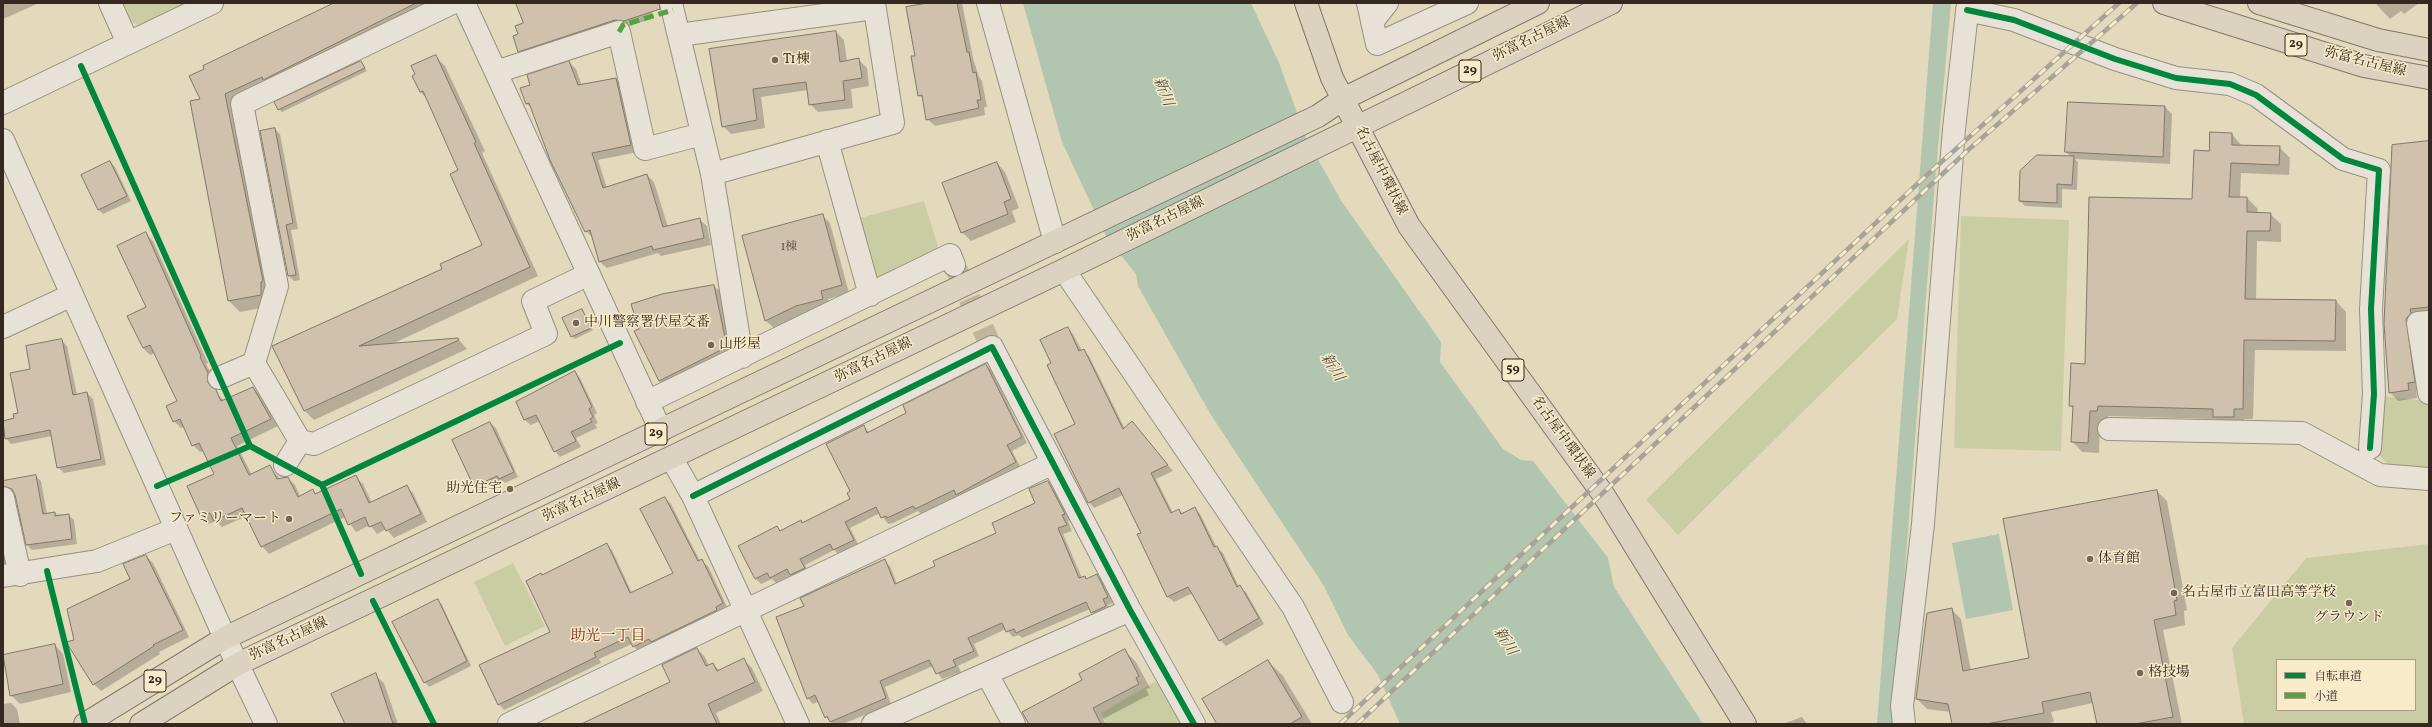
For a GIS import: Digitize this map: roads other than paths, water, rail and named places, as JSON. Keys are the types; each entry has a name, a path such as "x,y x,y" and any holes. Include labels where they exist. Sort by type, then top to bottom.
{"main road":[{"name":"名古屋中環状線","path":"1306,3 1332,78 1409,226 1603,494 1745,724"},
{"name":"弥富名古屋線","path":"85,724 225,638 1318,116 1343,99 1538,3"},
{"name":"弥富名古屋線","path":"141,724 238,664 672,459 1331,141 1357,126 1611,3"},
{"name":"弥富名古屋線","path":"2164,3 2364,66 2429,78"},
{"name":"弥富名古屋線","path":"2259,3 2378,40 2429,50"}],"street":[{"path":"110,3 128,44"},
{"path":"3,103 212,3"},
{"path":"452,3 242,104 277,286 254,362 300,441 314,444 546,334 533,300 588,274"},
{"path":"464,3 661,431"},
{"path":"671,3 712,174 742,357"},
{"path":"988,3 1055,242"},
{"path":"1387,3 1370,13 1377,44 1467,3"},
{"path":"679,35 874,6 893,123 712,174"},
{"path":"1904,724 1902,706 1923,524 1954,128 1968,6 2014,20 2115,59 2176,78 2230,84 2256,95 2343,158 2379,170 2371,309 2374,394 2370,448"},
{"path":"496,72 619,32 645,149 702,134"},
{"path":"3,140 225,638 266,724"},
{"path":"828,141 870,295"},
{"path":"648,402 950,255 954,265"},
{"path":"1064,270 1293,607 1342,702"},
{"path":"3,327 72,295"},
{"path":"2429,322 2418,323 2429,393"},
{"path":"693,496 990,344 1130,610 1194,724"},
{"path":"219,378 254,362"},
{"path":"2109,429 2302,433 2380,475 2429,479"},
{"path":"285,465 300,441"},
{"path":"672,459 693,496 744,610 798,724"},
{"path":"509,724 1053,463"},
{"path":"3,498 11,576 97,561 176,529"},
{"path":"873,724 1130,610"},
{"path":"987,674 1014,724"}],"water":[{"name":"新川","path":"1023,3 1251,3 1279,63 1307,140 1342,202 1441,342 1440,362 1503,449 1521,460 1533,461 1608,558 1614,587 1703,724 1400,724 1378,675 1348,635 1324,586 1211,415 1138,286 1136,274 1107,238 1062,142"},
{"path":"1933,3 1951,3 1935,181 1893,724 1877,724"},
{"path":"1999,534 2013,610 1966,619 1952,543"}],"tunnel":[{"path":"956,268 988,340"}],"railway":[{"path":"1340,724 1928,174 2119,3"},
{"path":"1357,724 1967,151 2137,3"}],"place":[{"name":"T1棟","path":"775,60"},
{"name":"中川警察署伏屋交番","path":"576,323"},
{"name":"山形屋","path":"711,345"},
{"name":"助光住宅","path":"510,489"},
{"name":"ファミリーマート","path":"289,519"},
{"name":"体育館","path":"2090,559"},
{"name":"名古屋市立富田高等学校","path":"2174,593"},
{"name":"グラウンド","path":"2349,603"},
{"name":"格技場","path":"2140,673"}],"district":[{"name":"助光一丁目","path":"608,637"}]}
